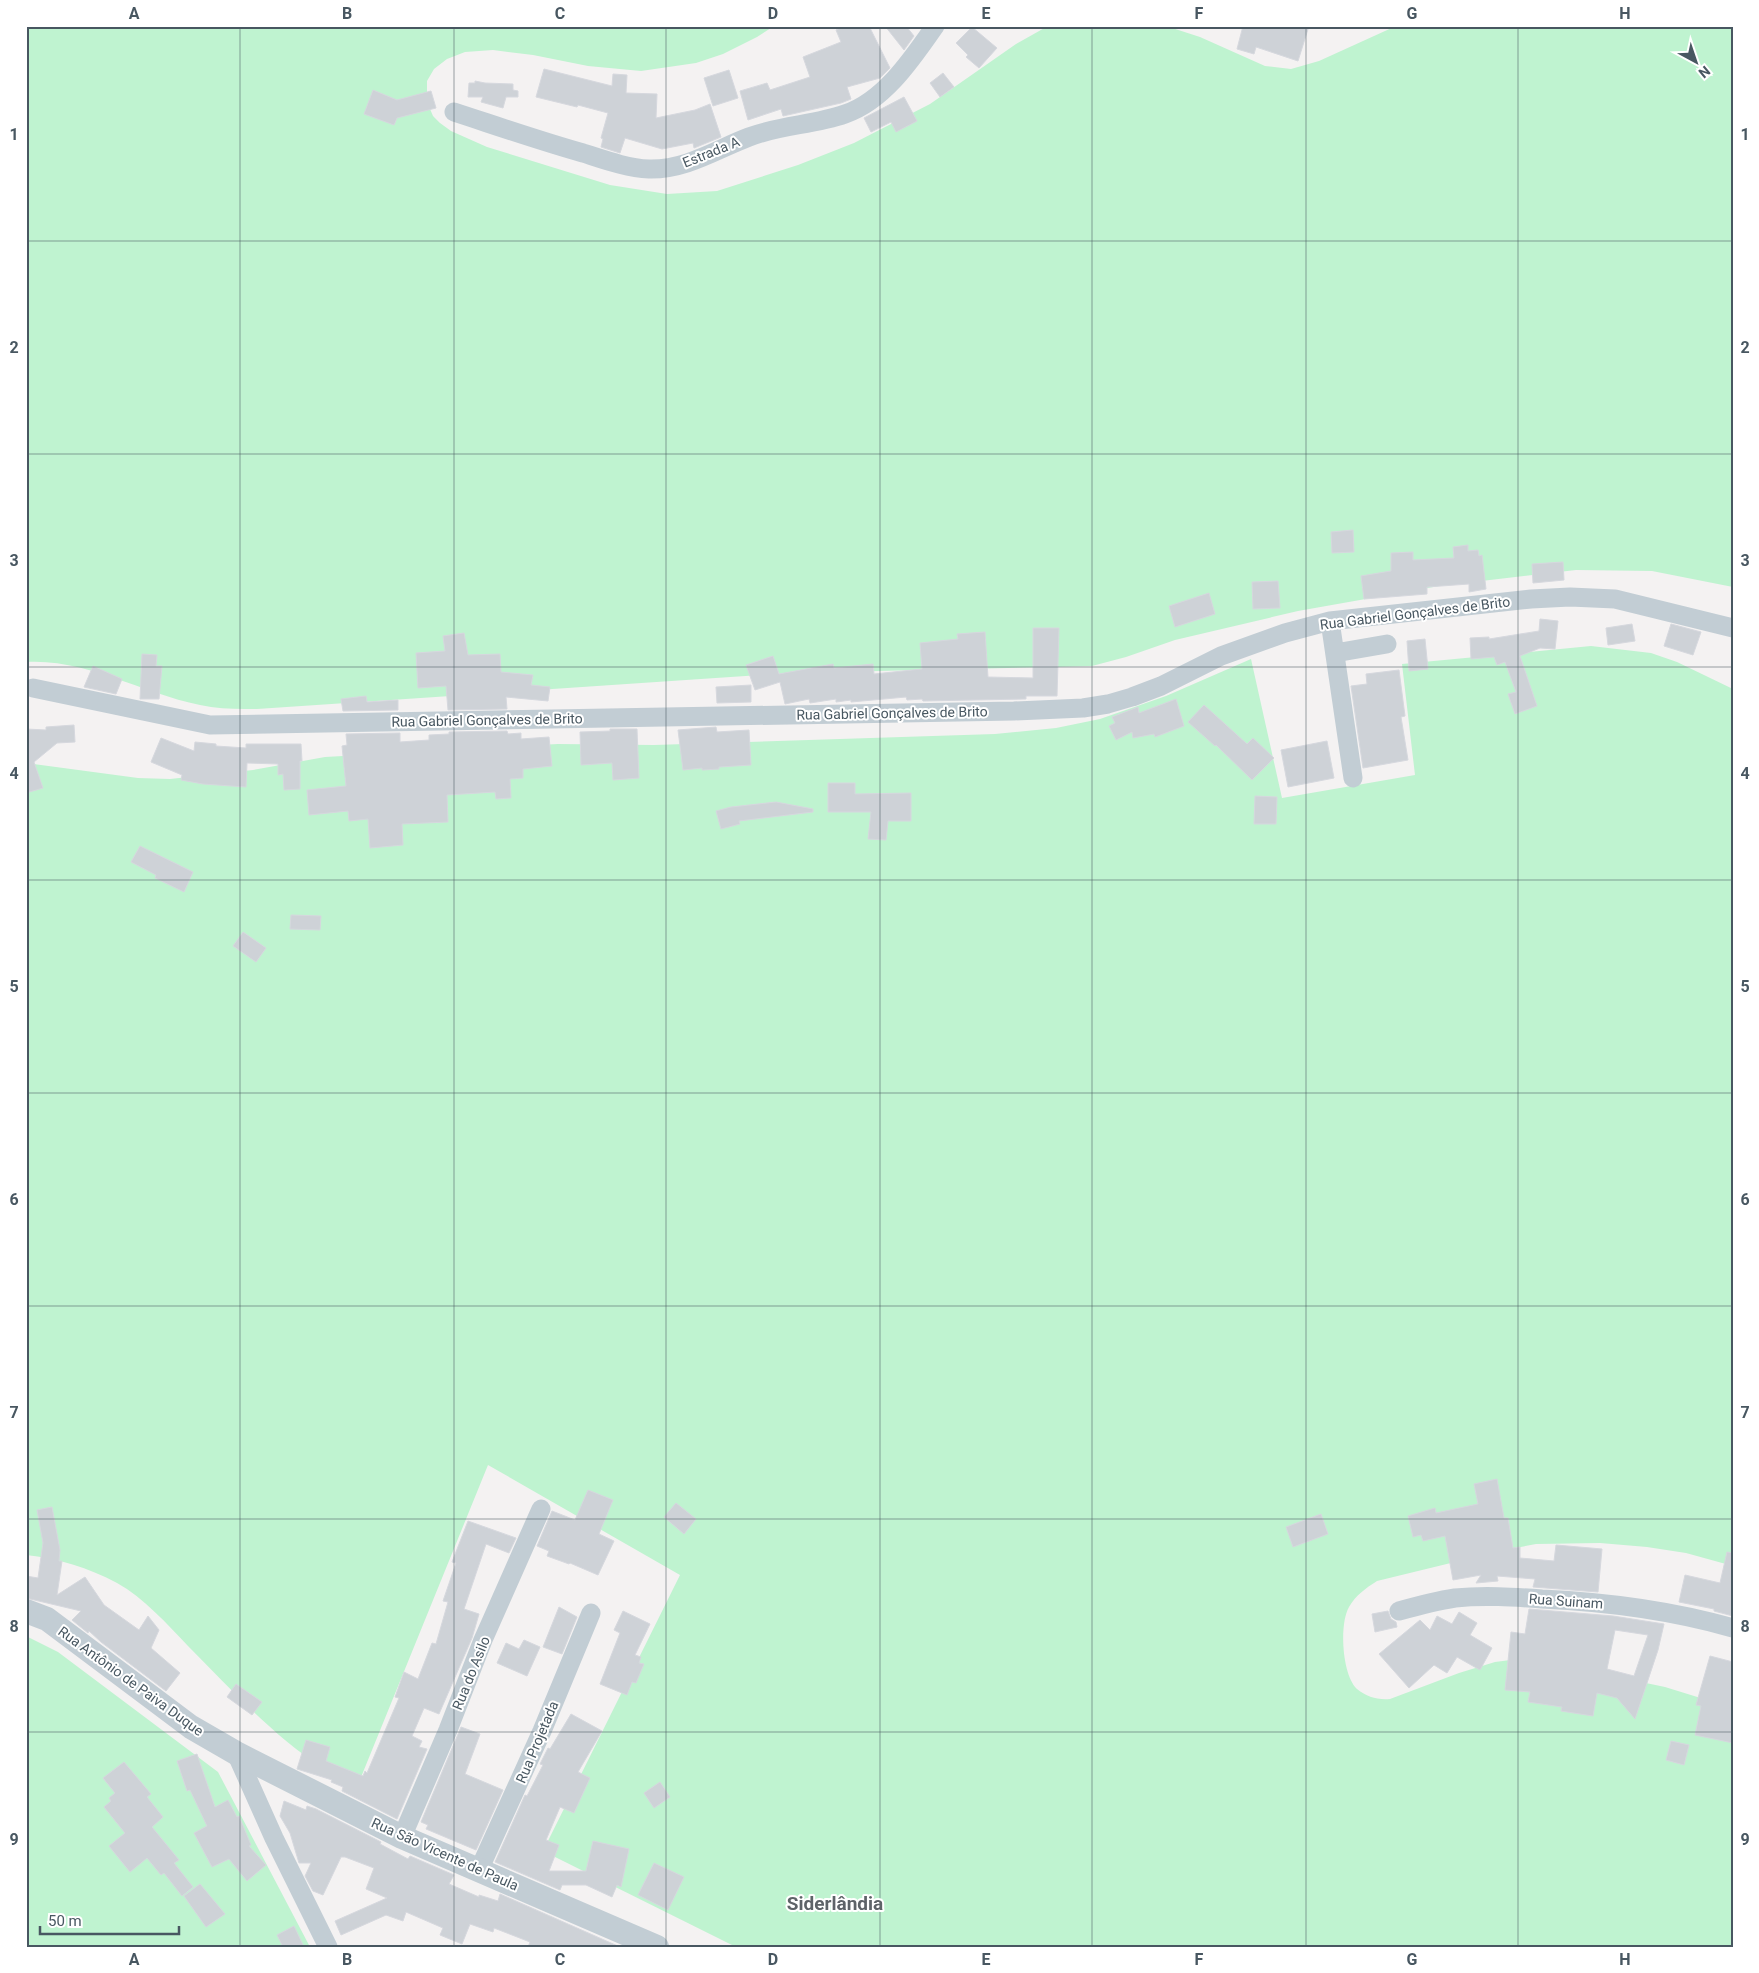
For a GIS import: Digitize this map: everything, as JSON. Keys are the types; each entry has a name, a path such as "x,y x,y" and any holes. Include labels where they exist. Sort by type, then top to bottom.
{"street":[{"name":"Estrada A","path":"454,112 540,141 628,166 651,169 678,166 705,157 750,136 846,114 867,103 894,80 935,26"},
{"name":"Rua Gabriel Gonçalves de Brito","path":"29,690 210,725 1004,711 1083,708 1108,704 1161,686 1221,656 1285,633 1330,621 1570,596 1615,599 1733,628"},
{"path":"1330,621 1353,778"},
{"path":"1335,653 1387,644"},
{"name":"Rua do Asilo","path":"402,1836 448,1730 487,1632 541,1509"},
{"name":"Rua Suinam","path":"1399,1611 1454,1598 1514,1597 1585,1601 1649,1608 1699,1618 1733,1628"},
{"name":"Rua Antônio de Paiva Duque","path":"26,1611 47,1620 191,1727 236,1753"},
{"name":"Rua Projetada","path":"479,1870 542,1732 591,1613"},
{"path":"236,1753 286,1865 328,1947"},
{"name":"Rua São Vicente de Paula","path":"236,1753 402,1836 657,1947"}],"green space":[{"path":"26,26 774,26 723,54 696,63 641,71 588,66 533,55 493,50 465,52 447,59 434,69 427,81 427,102 433,116 451,131 487,147 610,185 667,194 717,191 798,165 854,143 930,104 1016,44 1048,26 1166,26 1200,37 1265,66 1291,69 1319,61 1396,26 1733,26 1733,587 1652,571 1576,570 1439,586 1298,611 1175,640 1126,657 1092,666 791,673 257,709 211,707 165,696 73,666 50,662 26,662"},
{"path":"1591,646 1651,653 1677,662 1733,689 1733,1566 1686,1553 1647,1547 1600,1543 1536,1544 1377,1581 1362,1592 1349,1607 1343,1637 1345,1661 1348,1673 1357,1689 1368,1696 1381,1699 1390,1699 1459,1673 1495,1662 1526,1658 1665,1687 1733,1708 1733,1947 736,1947 543,1851 680,1575 488,1465 357,1787 311,1760 279,1735 238,1697 137,1596 117,1583 84,1568 61,1561 26,1555 26,763 138,778 170,779 253,770 325,757 558,744 654,745 995,734 1056,728 1100,719 1166,696 1251,659 1282,798 1415,775 1402,664"},
{"path":"26,1636 58,1652 218,1772 310,1947 26,1947"}],"building":[{"path":"845,26 869,26 890,68 880,78 847,87 851,99 841,103 783,116 781,109 748,120 740,91 767,83 770,90 810,77 803,57 841,42 836,30"},
{"path":"885,26 906,26 914,36 904,50"},
{"path":"1243,26 1309,26 1298,61 1256,47 1254,54 1237,49"},
{"path":"972,27 997,48 979,68 966,57 968,55 956,43"},
{"path":"544,69 612,86 613,74 627,75 626,93 657,94 656,118 695,110 710,104 721,137 694,148 693,143 662,149 625,138 620,153 601,147 603,139 601,138 608,113 536,97"},
{"path":"729,70 738,98 713,106 704,78"},
{"path":"943,73 954,87 940,97 930,83"},
{"path":"475,81 513,84 513,90 518,91 518,97 506,97 503,108 481,102 483,97 468,97 469,83 475,83"},
{"path":"373,90 397,100 431,91 436,108 397,118 394,125 364,114"},
{"path":"904,97 917,121 896,132 891,122 871,132 864,118"},
{"path":"1353,530 1354,552 1332,553 1331,532"},
{"path":"1468,545 1468,551 1478,550 1479,556 1482,555 1486,589 1469,592 1469,584 1427,587 1427,594 1364,599 1361,576 1391,571 1391,553 1413,552 1413,560 1454,558 1453,547"},
{"path":"1563,562 1564,580 1533,583 1532,564"},
{"path":"1278,581 1280,608 1253,609 1252,582"},
{"path":"1209,593 1215,614 1175,627 1169,606"},
{"path":"1540,619 1558,621 1555,649 1540,648 1520,656 1537,706 1515,714 1508,694 1516,692 1505,662 1497,665 1494,657 1471,659 1470,638 1489,637 1489,639 1539,631"},
{"path":"1632,624 1635,641 1608,645 1606,628"},
{"path":"1671,624 1701,632 1693,655 1664,646"},
{"path":"1033,628 1059,628 1057,696 1026,696 1026,699 923,701 922,699 907,700 906,697 851,702 851,700 836,702 836,699 810,703 809,699 785,704 780,682 755,690 746,665 773,656 779,674 833,664 834,668 873,664 874,674 922,669 920,643 958,639 957,634 985,632 988,677 1033,678"},
{"path":"464,633 468,655 500,654 501,672 533,675 531,685 550,687 548,701 506,697 507,709 448,710 446,686 418,688 416,653 445,651 443,636"},
{"path":"1425,639 1428,669 1409,671 1407,641"},
{"path":"142,654 157,655 156,666 162,666 159,699 140,699"},
{"path":"93,666 122,679 116,694 84,687"},
{"path":"1399,670 1405,716 1401,717 1408,760 1363,768 1351,686 1367,684 1366,674"},
{"path":"751,685 751,702 717,703 716,687"},
{"path":"366,696 367,702 398,700 398,710 343,711 341,699"},
{"path":"1176,699 1184,726 1155,737 1154,734 1133,738 1132,732 1116,740 1109,726 1115,723 1112,717 1138,707 1139,713"},
{"path":"1204,705 1247,744 1253,738 1274,758 1252,780 1216,745 1188,722"},
{"path":"74,725 75,742 57,743 34,762 43,788 26,793 26,729 46,730 46,727"},
{"path":"716,727 717,732 749,730 751,765 719,767 719,769 683,770 678,730"},
{"path":"610,729 637,729 639,778 613,780 612,763 581,765 580,732 610,731"},
{"path":"507,731 508,734 521,733 521,739 549,737 552,766 523,769 523,778 510,779 511,798 496,799 495,792 447,795 448,822 402,824 403,845 370,848 368,819 349,821 348,811 309,815 307,790 346,786 342,746 347,745 346,734 400,733 400,742 429,740 429,735 449,734 449,732"},
{"path":"161,738 194,751 195,742 216,744 216,746 246,748 246,744 301,744 300,789 284,790 283,774 278,775 278,764 247,763 246,787 203,784 181,780 182,775 151,762"},
{"path":"1327,741 1334,778 1288,787 1281,750"},
{"path":"828,783 855,783 855,794 911,793 911,821 888,821 886,840 868,839 871,812 828,812"},
{"path":"1255,796 1277,797 1276,824 1254,824"},
{"path":"776,802 813,809 813,812 739,821 740,824 721,829 716,811 731,807"},
{"path":"140,846 193,872 184,892 155,878 156,875 131,862"},
{"path":"291,915 321,916 320,930 290,929"},
{"path":"243,932 266,948 256,962 233,946"},
{"path":"1497,1479 1504,1518 1508,1518 1513,1548 1520,1547 1520,1558 1554,1561 1556,1545 1602,1549 1598,1592 1533,1587 1535,1579 1497,1576 1498,1581 1476,1583 1481,1575 1453,1580 1445,1536 1423,1541 1421,1535 1413,1537 1408,1516 1435,1508 1436,1513 1478,1504 1474,1484"},
{"path":"588,1490 613,1500 599,1534 614,1541 598,1575 547,1556 549,1551 537,1546 552,1511 575,1520"},
{"path":"676,1503 696,1519 684,1534 664,1517"},
{"path":"52,1507 60,1550 59,1561 62,1561 57,1595 85,1577 104,1605 139,1630 148,1616 159,1630 151,1648 180,1673 166,1691 72,1620 81,1611 26,1598 26,1576 38,1578 43,1543 37,1510"},
{"path":"1321,1514 1328,1534 1293,1547 1286,1527"},
{"path":"468,1521 516,1538 509,1553 486,1544 464,1609 479,1614 472,1638 439,1714 424,1708 412,1736 422,1741 419,1747 427,1749 397,1819 342,1791 343,1787 331,1782 332,1780 297,1769 306,1740 330,1747 326,1761 363,1776 365,1771 367,1773 399,1698 395,1697 404,1672 418,1679 432,1643 436,1644 448,1602 443,1601 456,1563 452,1562"},
{"path":"1727,1552 1733,1553 1733,1616 1714,1611 1714,1609 1679,1602 1685,1575 1720,1583"},
{"path":"559,1607 577,1617 562,1654 543,1647"},
{"path":"1529,1609 1613,1616 1664,1624 1658,1650 1635,1719 1617,1698 1597,1693 1593,1716 1561,1711 1562,1707 1528,1702 1530,1692 1505,1690 1511,1632 1525,1634","holes":["1615,1630 1648,1635 1634,1676 1607,1669"]},
{"path":"623,1611 650,1624 635,1655 641,1657 639,1663 644,1664 636,1683 632,1682 627,1695 600,1684 620,1633 614,1630"},
{"path":"1388,1611 1391,1619 1396,1622 1397,1627 1375,1632 1372,1614"},
{"path":"1459,1612 1477,1623 1470,1635 1492,1648 1480,1670 1457,1657 1447,1673 1434,1665 1409,1688 1379,1654 1420,1620 1430,1630 1437,1616 1452,1624"},
{"path":"524,1640 540,1647 527,1676 497,1663 506,1643 519,1649"},
{"path":"1710,1656 1733,1662 1733,1743 1695,1735 1701,1706 1696,1705"},
{"path":"236,1684 262,1702 252,1715 227,1697"},
{"path":"571,1714 602,1731 578,1772 590,1778 574,1813 560,1807 546,1840 559,1845 549,1871 586,1871 593,1841 629,1849 621,1887 617,1885 612,1897 586,1885 562,1885 560,1890 495,1862 525,1795 527,1796 543,1765 540,1764 548,1748 550,1749"},
{"path":"461,1727 480,1734 465,1774 503,1790 476,1850 426,1829 428,1825 421,1822"},
{"path":"1671,1741 1689,1745 1684,1765 1666,1760"},
{"path":"197,1754 215,1807 228,1800 237,1817 239,1816 251,1845 249,1846 266,1865 247,1881 229,1859 212,1867 194,1833 207,1826 190,1790 187,1791 177,1761"},
{"path":"124,1762 151,1794 147,1797 163,1817 152,1827 179,1860 174,1863 193,1887 182,1896 164,1873 161,1875 147,1858 130,1872 109,1846 125,1833 104,1807 111,1801 109,1798 115,1793 103,1778"},
{"path":"660,1782 670,1797 654,1808 644,1793"},
{"path":"284,1801 306,1810 307,1806 316,1809 381,1842 380,1844 408,1859 410,1856 454,1875 449,1884 479,1897 479,1895 498,1901 500,1894 620,1947 528,1947 530,1942 494,1928 493,1932 470,1924 462,1944 440,1935 443,1928 406,1912 403,1921 386,1915 341,1935 335,1921 387,1898 366,1889 374,1868 345,1857 341,1857 323,1895 313,1891 305,1876 311,1863 299,1863 290,1833 280,1816"},
{"path":"654,1863 684,1877 668,1910 638,1895"},
{"path":"200,1884 225,1914 206,1927 184,1896"},
{"path":"294,1926 304,1947 283,1947 277,1935"}],"district":[{"name":"Siderlândia","path":"835,1903"}]}
